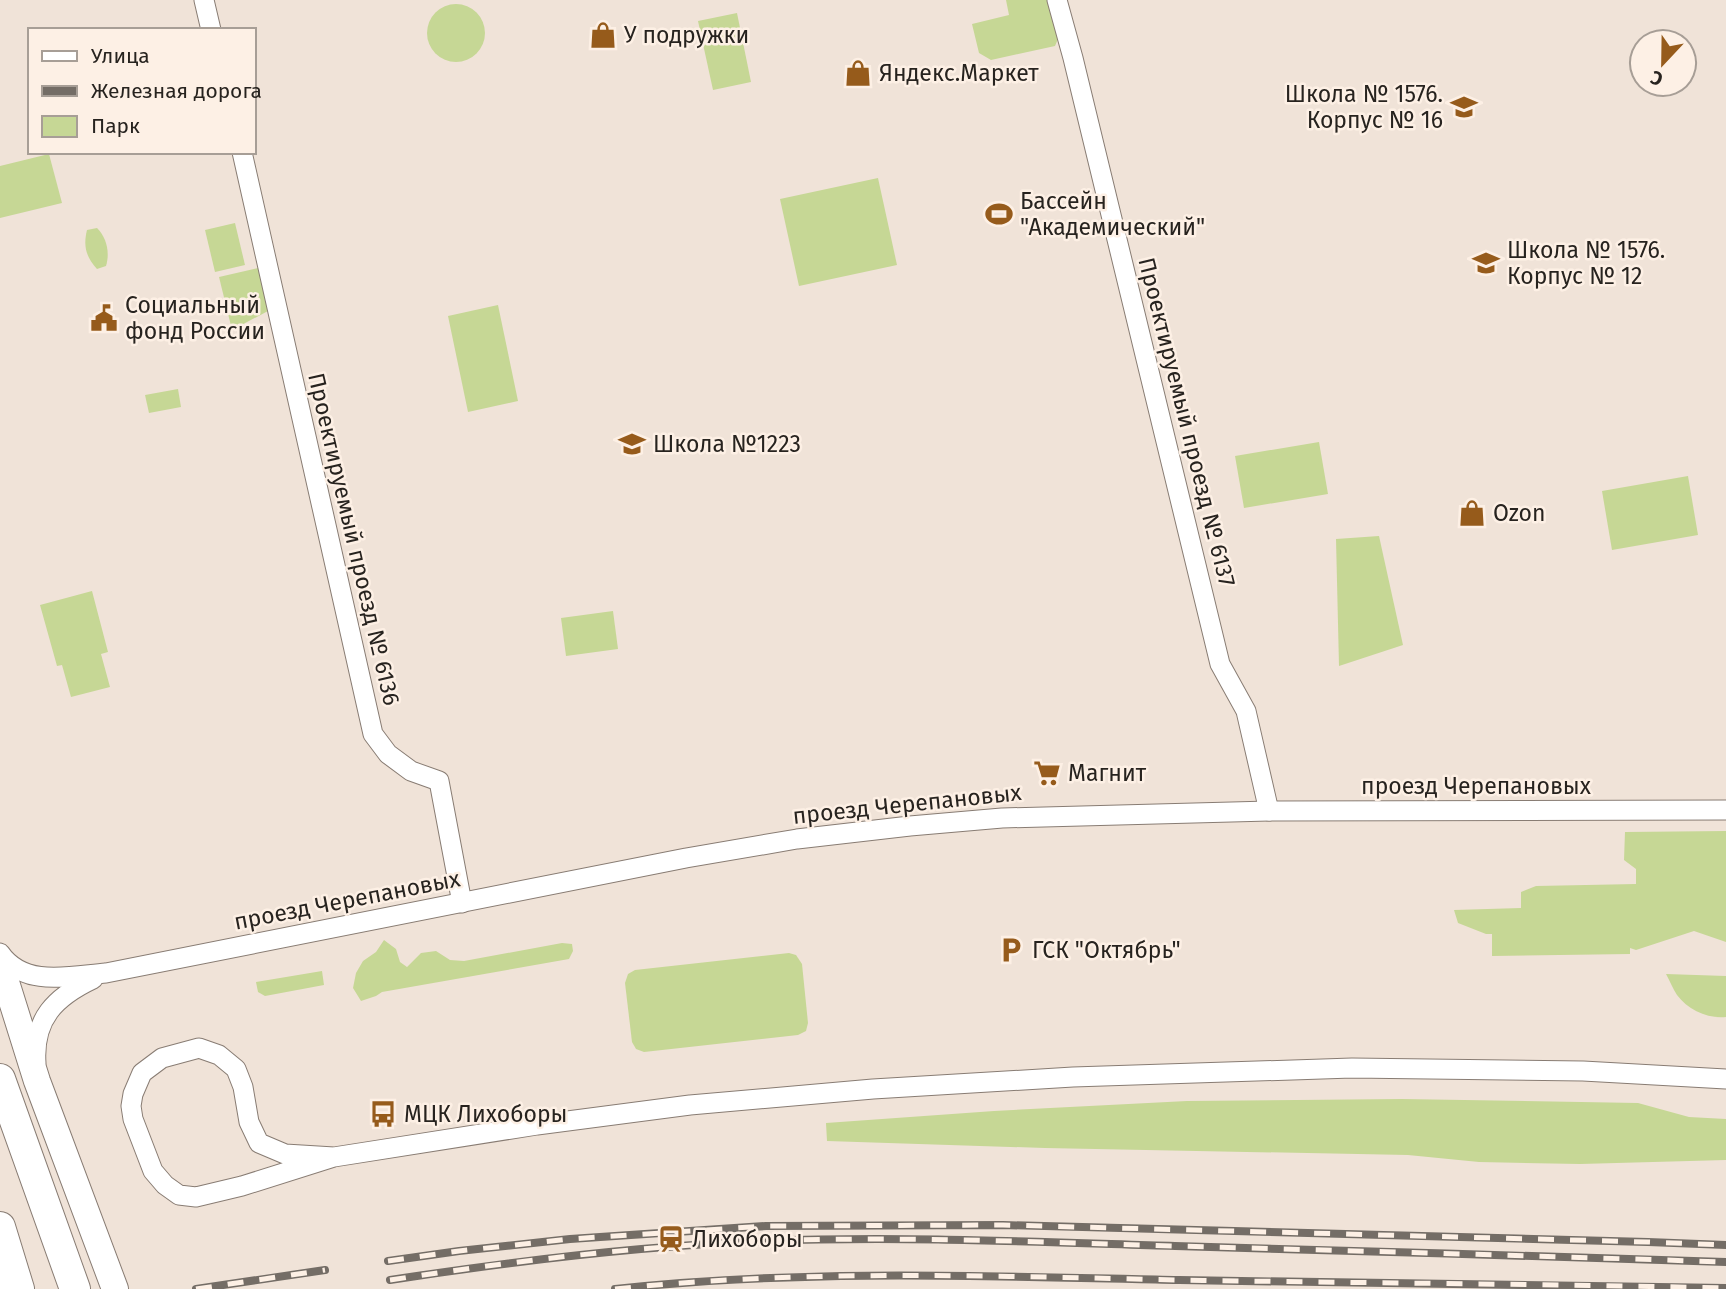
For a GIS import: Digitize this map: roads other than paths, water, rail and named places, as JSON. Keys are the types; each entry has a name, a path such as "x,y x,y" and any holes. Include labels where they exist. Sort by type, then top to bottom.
{"main road":[{"path":"0,963 37,1081 115,1289"},
{"path":"0,1079 75,1289"},
{"path":"0,1227 19,1289"},
{"path":"0,1284 2,1289"}],"street":[{"path":"204,0 211,28"},
{"name":"Проектируемый проезд № 6137","path":"1057,0 1220,664 1246,711 1269,811"},
{"name":"Проектируемый проезд № 6136","path":"242,154 373,734 395,760 411,771 439,781 462,903"},
{"name":"проезд Черепановых","path":"0,953 8,964 19,971 34,975 52,978 106,972 774,842 1002,818 1269,811 1726,810"},
{"name":"проезд Черепановых","path":"37,1081 35,1049 40,1025 47,1012 74,988 106,972"},
{"path":"334,1157 285,1154 259,1143 249,1122 243,1087 236,1069 219,1055 199,1048 162,1058 142,1073 133,1094 133,1119 153,1171 164,1185 178,1195 196,1196 334,1157 537,1125 690,1105 873,1089 1060,1078 1352,1068 1583,1071 1726,1079"}],"railway":[{"path":"388,1261 570,1239 766,1226 1003,1225 1726,1245"},
{"path":"390,1280 624,1251 718,1243 816,1240 1021,1241 1726,1262"},
{"path":"196,1289 325,1270"},
{"path":"615,1289 826,1276 1726,1288"}],"place":[{"name":"У подружки","path":"603,35"},
{"name":"Яндекс.Маркет","path":"858,73"},
{"name":"Школа № 1576. Корпус № 16","path":"1464,107"},
{"name":"Бассейн \"Академический\"","path":"999,214"},
{"name":"Школа № 1576. Корпус № 12","path":"1486,263"},
{"name":"Социальный фонд России","path":"104,318"},
{"name":"Школа №1223","path":"632,444"},
{"name":"Ozon","path":"1472,513"},
{"name":"Магнит","path":"1047,773"},
{"name":"ГСК \"Октябрь\"","path":"1011,950"},
{"name":"МЦК Лихоборы","path":"383,1114"},
{"name":"Лихоборы","path":"671,1239"}]}
